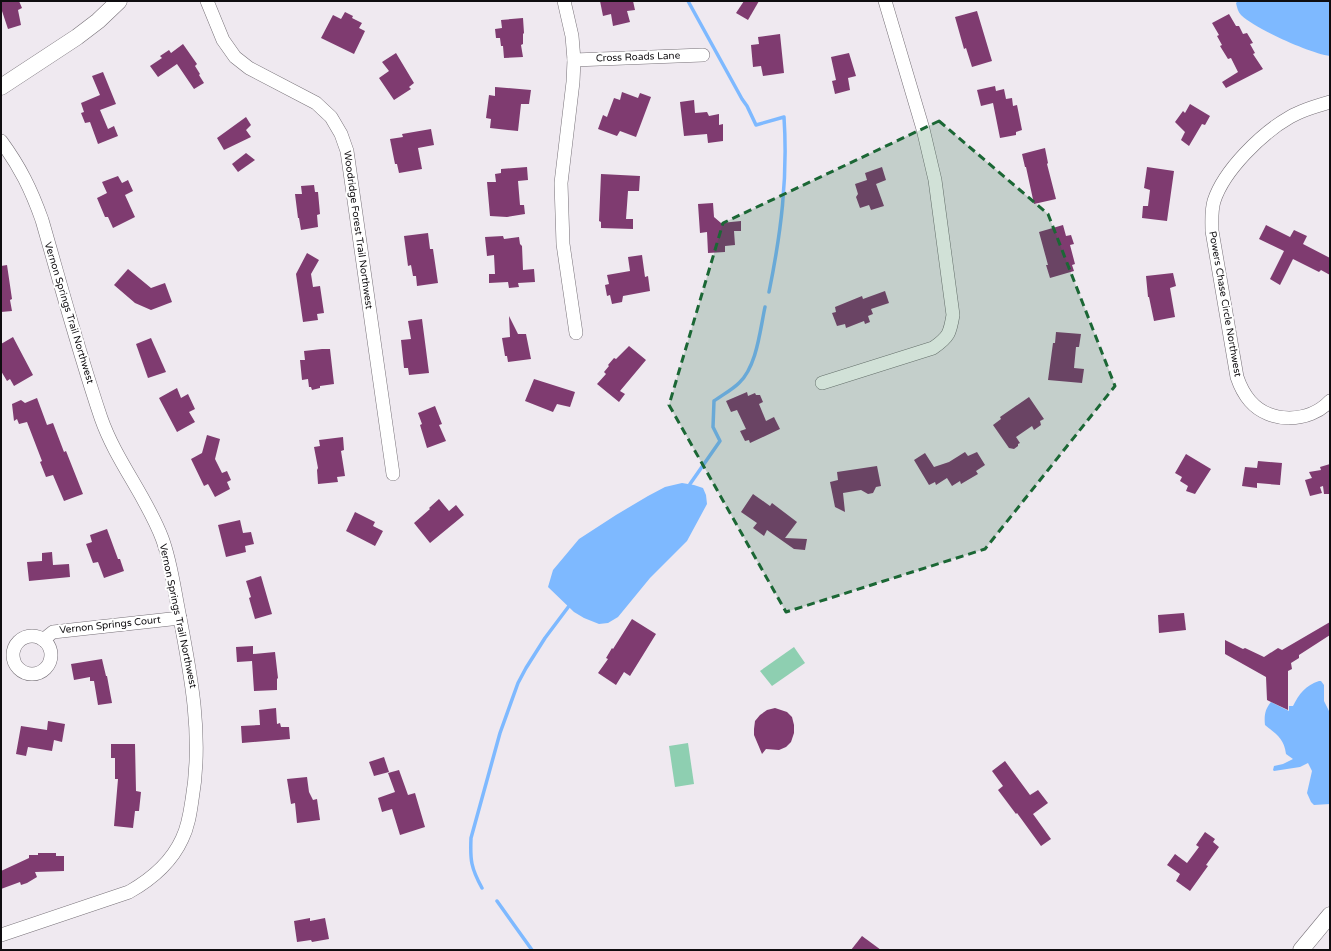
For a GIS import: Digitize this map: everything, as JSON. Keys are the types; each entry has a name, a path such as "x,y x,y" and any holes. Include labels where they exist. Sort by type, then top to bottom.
{"street":[{"path":"1,87 77,37 98,21 119,1"},
{"name":"Woodridge Forest Trail Northwest","path":"207,1 223,40 235,57 249,68 316,103 331,117 342,134 347,150 393,474"},
{"path":"564,1 572,36 574,60 573,82 561,183 563,244 576,333"},
{"path":"822,383 933,348 944,340 951,329 952,315 935,180 923,129 885,1"},
{"name":"Cross Roads Lane","path":"574,60 702,55"},
{"name":"Powers Chase Circle Northwest","path":"1330,102 1304,110 1274,127 1233,167 1221,185 1214,201 1212,231 1237,377 1242,390 1251,402 1262,411 1275,416 1293,418 1310,415 1325,406 1330,401"},
{"name":"Vernon Springs Trail Northwest","path":"1,141 15,159 34,198 42,220 102,420 120,459 150,512 162,539 169,563 193,690 196,741 194,790 189,821 183,838 174,854 154,876 135,888 120,894 1,935"},
{"name":"Vernon Springs Court","path":"43,640 53,632 180,618"},
{"path":"1301,950 1330,915"}],"highlighted area":[{"path":"939,121 1048,214 1115,386 985,549 786,612 669,405 723,223"}],"green space":[{"path":"794,647 805,663 772,686 760,671"},
{"path":"688,743 694,784 675,787 669,746"}],"water":[{"path":"1238,1 1330,1 1330,56 1309,50 1258,27 1240,14 1236,3"},
{"path":"682,483 703,488 706,495 707,504 687,541 650,578 618,617 608,623 599,624 584,618 574,612 548,587 553,570 579,539 648,496 665,487"},
{"path":"1321,681 1324,685 1324,701 1330,713 1330,804 1314,805 1307,793 1312,771 1308,763 1300,767 1273,770 1274,766 1283,764 1293,759 1286,754 1279,737 1265,725 1265,713 1271,702 1289,711 1289,706 1293,706 1303,690"}],"building":[{"path":"1,1 19,1 22,8 18,10 21,25 8,29 1,8"},
{"path":"600,1 633,1 635,10 627,11 630,22 613,26 611,14 603,16"},
{"path":"744,1 759,1 748,20 736,13"},
{"path":"977,11 992,61 972,67 966,48 964,49 955,17"},
{"path":"345,12 353,16 352,18 362,23 359,28 365,31 354,54 321,38 333,15 341,19"},
{"path":"1229,14 1236,26 1239,26 1243,34 1247,33 1253,43 1250,44 1255,53 1253,54 1263,69 1226,88 1222,82 1238,72 1231,58 1228,59 1220,46 1222,45 1217,36 1219,35 1212,23"},
{"path":"523,18 524,33 523,44 521,45 523,57 504,58 503,46 501,46 500,38 496,38 495,29 502,28 501,20"},
{"path":"780,34 784,73 763,76 761,66 753,67 751,45 759,44 758,37"},
{"path":"183,44 197,64 195,66 204,83 194,89 177,64 158,77 150,66 162,58 160,56 169,50 171,53"},
{"path":"396,53 414,83 409,87 411,89 394,100 379,78 389,71 382,62"},
{"path":"849,53 856,76 848,78 850,90 835,94 832,81 836,80 831,57"},
{"path":"103,72 116,104 100,110 108,129 114,126 118,136 98,144 90,122 85,123 81,113 84,112 81,103 100,95 92,76"},
{"path":"995,86 996,91 1004,89 1006,99 1012,98 1013,106 1017,105 1022,130 1016,132 1016,135 1000,138 993,103 981,106 977,90"},
{"path":"495,87 531,90 529,104 521,104 518,131 490,128 491,119 486,118 489,95 495,96"},
{"path":"622,92 638,98 640,93 651,97 636,137 620,131 617,136 598,129 603,115 607,117 614,98 620,100"},
{"path":"694,100 695,113 707,112 709,116 719,114 719,125 723,124 723,141 708,143 707,134 684,136 680,102"},
{"path":"1190,104 1210,116 1205,125 1202,124 1189,146 1181,140 1185,132 1175,122 1183,111 1185,113"},
{"path":"246,117 251,125 246,130 251,137 224,150 217,138"},
{"path":"431,129 434,145 418,148 422,169 399,173 397,164 395,164 390,139 403,137 402,134"},
{"path":"1045,148 1047,164 1056,199 1034,204 1022,154"},
{"path":"246,153 255,160 238,172 232,164"},
{"path":"527,167 528,180 518,181 520,205 524,205 525,214 507,217 490,216 487,182 496,182 495,174 501,173 501,169"},
{"path":"882,167 886,180 876,184 884,206 871,210 869,205 860,208 856,197 858,194 855,184 867,180 865,173"},
{"path":"1147,167 1174,171 1167,221 1142,218 1143,206 1148,206 1150,190 1144,188"},
{"path":"601,174 640,176 639,191 628,191 626,219 633,219 633,229 601,228 601,222 599,221"},
{"path":"118,176 122,183 128,180 133,191 125,195 135,217 113,228 108,217 105,217 97,198 107,193 102,182"},
{"path":"314,185 315,192 318,192 320,214 317,215 318,227 301,230 295,194 302,194 301,186"},
{"path":"713,203 714,217 721,223 741,221 741,231 734,231 735,245 725,246 725,252 708,253 707,232 700,233 698,204"},
{"path":"1063,225 1066,236 1071,235 1074,244 1070,245 1075,264 1072,265 1074,271 1050,278 1039,232"},
{"path":"1266,225 1290,237 1294,230 1307,236 1303,244 1330,258 1330,275 1321,270 1319,272 1293,259 1280,285 1270,279 1284,251 1259,239"},
{"path":"428,233 430,249 433,249 438,283 417,286 416,276 413,276 411,265 408,266 404,236"},
{"path":"503,236 504,239 519,237 520,244 522,246 523,270 534,269 535,282 518,283 519,287 509,288 508,282 489,283 489,274 495,274 494,255 487,256 485,237"},
{"path":"307,253 319,260 311,274 313,287 320,286 324,313 317,314 318,320 303,322 296,274"},
{"path":"642,255 645,277 648,276 650,291 623,296 622,302 612,304 610,295 607,296 605,285 609,284 607,275 630,271 628,257"},
{"path":"7,265 12,299 10,300 12,311 1,312 1,266"},
{"path":"128,269 151,288 165,283 172,302 151,310 135,303 114,285"},
{"path":"1173,273 1176,286 1170,288 1175,317 1154,321 1148,297 1146,276"},
{"path":"885,291 889,303 871,309 873,314 868,316 870,322 865,324 864,321 846,328 845,324 837,326 832,313 836,312 835,307 862,296 863,299"},
{"path":"509,316 518,334 526,334 531,359 508,362 507,356 505,356 502,338 510,337"},
{"path":"422,319 429,373 409,375 408,368 404,368 401,340 411,339 408,321"},
{"path":"1056,332 1081,334 1079,347 1076,347 1074,368 1084,369 1082,383 1048,380"},
{"path":"13,337 33,375 14,386 10,379 7,381 1,371 1,344"},
{"path":"151,338 166,372 148,378 136,344"},
{"path":"629,346 646,360 620,391 625,394 619,402 597,384 606,374 604,372 609,366 608,365"},
{"path":"330,349 334,384 320,386 320,388 312,390 311,387 309,387 308,379 302,380 300,360 305,360 304,351"},
{"path":"534,379 575,392 570,407 557,404 553,412 525,401"},
{"path":"177,388 181,398 188,394 195,409 189,412 195,422 177,432 159,398"},
{"path":"747,392 748,396 755,393 756,395 760,395 763,402 759,404 766,421 774,417 780,429 750,443 749,440 745,441 740,431 746,429 737,410 731,412 726,401"},
{"path":"1029,397 1044,419 1040,421 1041,425 1034,430 1032,426 1016,437 1020,443 1018,446 1014,449 1009,448 993,425 1001,419 1000,417"},
{"path":"37,398 47,425 53,423 83,494 64,501 53,475 46,477 40,462 42,461 27,422 19,424 17,419 14,421 12,404 21,400 25,403"},
{"path":"435,406 442,424 439,425 446,441 427,448 418,413"},
{"path":"207,435 220,439 215,459 222,473 227,471 231,480 227,482 230,489 215,497 208,484 204,486 191,459 202,453"},
{"path":"343,437 344,450 341,451 345,476 337,477 338,482 318,484 318,468 314,447 320,446 319,440"},
{"path":"965,452 968,456 977,452 985,465 976,471 978,474 961,484 960,481 952,486 947,478 936,485 935,482 929,485 914,460 925,453 934,467 949,462"},
{"path":"1186,454 1211,469 1195,494 1186,491 1188,486 1180,481 1182,477 1175,473"},
{"path":"1258,461 1282,463 1280,485 1257,483 1257,488 1242,486 1245,467 1257,468"},
{"path":"1330,464 1330,494 1324,494 1323,486 1320,487 1322,493 1310,496 1305,480 1312,478 1309,472 1321,470 1320,467"},
{"path":"877,466 881,486 876,487 873,493 868,494 861,490 843,493 845,512 835,507 830,482 838,480 837,472"},
{"path":"753,494 770,506 772,503 797,522 785,538 807,539 805,550 794,549 767,530 764,536 753,528 757,523 741,512"},
{"path":"439,499 449,511 456,505 464,515 430,543 414,523"},
{"path":"355,512 375,522 373,526 383,531 375,546 346,531"},
{"path":"240,520 243,533 251,532 254,544 245,546 246,552 226,557 218,525"},
{"path":"107,529 124,571 104,578 98,562 93,563 86,544 92,542 90,535"},
{"path":"52,552 53,565 69,564 70,577 29,581 27,562 42,561 42,553"},
{"path":"261,576 272,614 255,619 246,581"},
{"path":"1184,613 1186,630 1159,633 1158,615"},
{"path":"632,619 656,634 630,676 624,672 616,685 598,673 608,659 606,658 612,648 613,649"},
{"path":"1330,622 1330,635 1299,655 1299,658 1291,663 1292,669 1288,671 1288,710 1267,700 1266,677 1225,654 1225,640 1264,657 1278,648 1282,650"},
{"path":"253,646 253,654 275,652 278,678 277,690 254,691 252,661 237,662 236,647"},
{"path":"102,659 112,703 98,705 94,681 90,681 90,677 74,680 71,664"},
{"path":"276,708 277,724 280,723 281,727 289,727 290,739 242,743 241,726 260,725 259,710"},
{"path":"775,708 787,712 792,717 794,733 791,742 786,747 779,750 766,749 762,754 754,735 755,721 767,710"},
{"path":"48,721 65,724 62,742 54,740 52,751 28,747 26,756 16,754 21,726 47,730"},
{"path":"111,744 135,744 136,791 141,792 139,811 135,811 133,828 114,826 118,779 115,779 115,758 111,758"},
{"path":"384,757 389,772 374,776 369,762"},
{"path":"1005,761 1030,795 1038,790 1048,803 1033,814 1051,839 1041,846 998,790 1003,786 992,771"},
{"path":"399,770 408,795 415,793 425,827 400,835 392,809 382,812 378,798 395,792 388,773"},
{"path":"307,777 309,792 313,800 317,799 320,820 297,823 295,803 291,804 287,779"},
{"path":"1205,832 1215,839 1213,842 1219,847 1206,865 1208,866 1190,891 1176,881 1180,874 1167,865 1175,854 1187,863 1199,847 1196,845"},
{"path":"38,853 56,853 56,856 64,856 64,871 35,872 37,877 27,883 21,885 20,882 1,889 1,871 29,858 29,855 38,855"},
{"path":"310,918 310,921 325,918 329,939 312,942 311,940 297,942 294,921"},
{"path":"862,936 881,950 851,950"}],"waterway":[{"path":"688,1 747,106 756,125 784,117 784,184 780,227 769,292"},
{"path":"690,484 720,441 713,427 714,401 739,383 750,367 757,347 765,307"},
{"path":"482,888 472,864 471,838 500,733 518,683 526,668 545,638 569,606"},
{"path":"497,901 532,950"}]}
